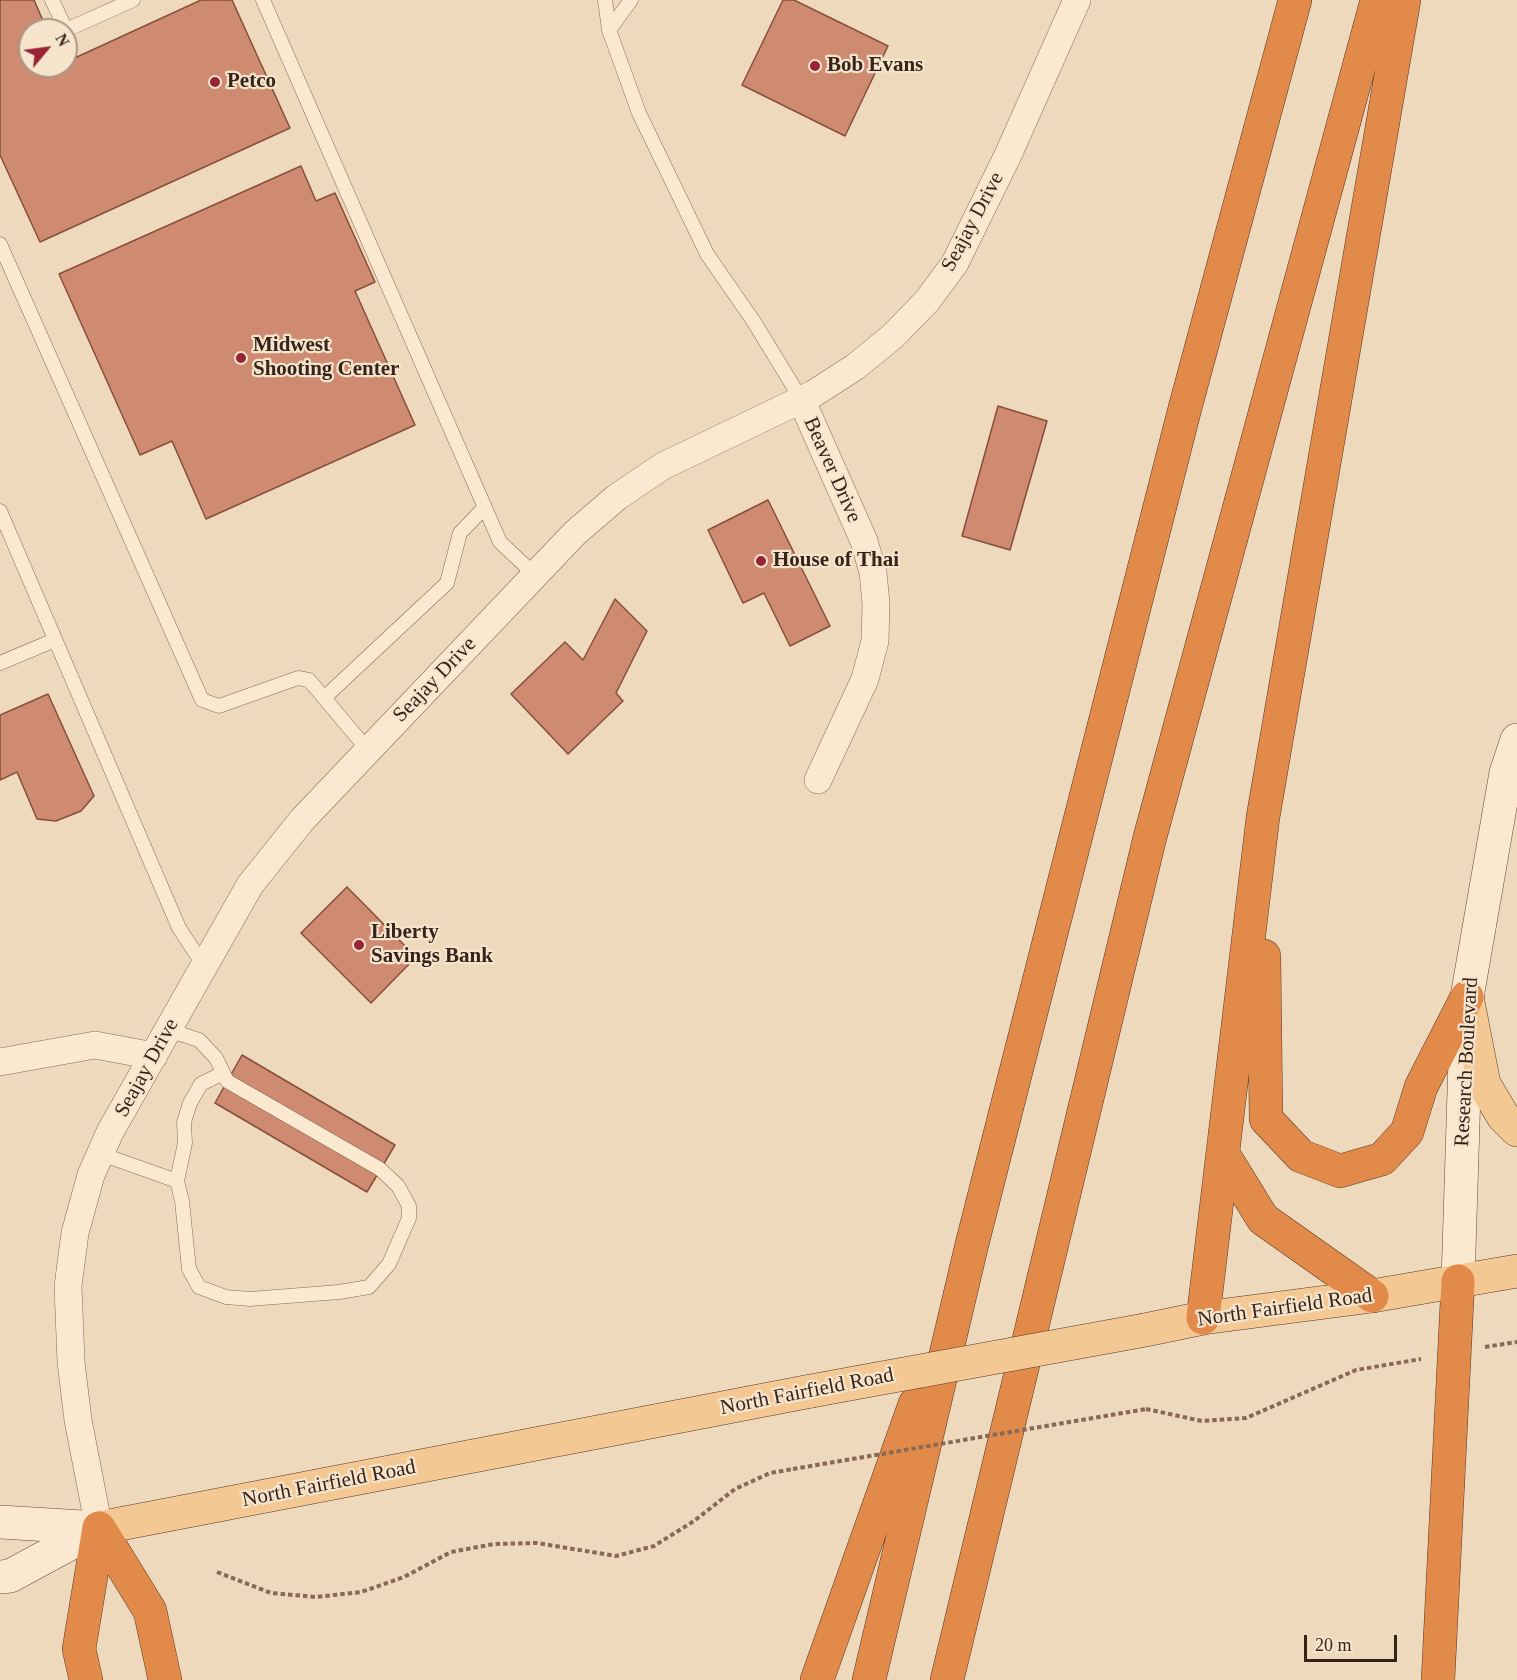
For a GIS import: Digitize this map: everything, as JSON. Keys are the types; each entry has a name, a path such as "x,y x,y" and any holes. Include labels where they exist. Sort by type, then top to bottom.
{"highway":[{"path":"869,1680 972,1244 1182,419 1295,0"},
{"path":"947,1680 1150,837 1377,0"},
{"path":"1203,1318 1263,816 1404,0"},
{"path":"1263,816 1266,1119 1301,1156 1340,1171 1382,1159 1407,1132 1421,1087 1467,997"},
{"path":"1223,1154 1263,1219 1372,1296"},
{"path":"817,1680 972,1244"},
{"path":"1438,1680 1458,1281"},
{"path":"86,1680 79,1649 99,1528"},
{"path":"99,1528 150,1611 165,1680"}],"main road":[{"name":"Research Boulevard","path":"1458,1281 1467,997 1506,773 1517,740"},
{"path":"1467,997 1484,1084 1503,1116 1517,1130"},
{"name":"North Fairfield Road","path":"0,1522 99,1528 1203,1318 1372,1296 1517,1271"},
{"name":"North Fairfield Road","path":"0,1577 10,1576 99,1528"}],"street":[{"name":"Seajay Drive","path":"99,1528 78,1420 72,1362 68,1286 75,1233 91,1175 101,1154 250,885 302,819 575,533 617,497 653,472 801,399 855,367 892,336 927,301 955,263 1008,155 1077,0"},
{"name":"Beaver Drive","path":"801,399 864,541 873,572 876,604 875,640 865,679 818,780"},
{"path":"0,1062 95,1045 154,1056"}],"lane":[{"path":"52,0 60,18"},
{"path":"78,25 133,0"},
{"path":"263,0 500,542 536,574"},
{"path":"606,0 609,30 639,113 706,254 754,322 801,399"},
{"path":"609,30 631,0"},
{"path":"0,244 202,700 219,706 298,678 309,680 368,750"},
{"path":"324,698 447,584 460,533 485,507"},
{"path":"0,511 179,928 204,966"},
{"path":"0,663 56,639"},
{"path":"168,1030 199,1040 216,1058 223,1073 227,1082 380,1169 398,1186 409,1206 409,1218 389,1264 369,1287 339,1292 250,1299 226,1297 199,1287 189,1269 182,1201 177,1181 185,1143 183,1122 190,1103 201,1084 223,1073"},
{"path":"101,1154 177,1181"}],"path":[{"path":"217,1572 271,1593 316,1597 361,1592 404,1576 451,1552 494,1544 537,1543 616,1556 654,1546 694,1521 735,1488 770,1473 1146,1409 1202,1421 1246,1418 1356,1370 1517,1342"}],"building":[{"path":"0,0 34,0 42,18 18,18 18,78 78,78 78,56 201,0 232,0 290,128 40,242 0,155"},
{"name":"Bob Evans","path":"783,0 794,0 888,46 845,136 742,85"},
{"name":"Midwest Shooting Center","path":"301,166 316,201 335,193 375,282 355,291 415,425 206,519 172,441 140,455 59,274"},
{"path":"998,406 1047,421 1010,550 962,536"},
{"name":"House of Thai","path":"768,500 830,626 790,646 764,593 743,603 708,530"},
{"path":"615,599 647,631 616,693 623,701 568,754 511,694 565,642 583,660"},
{"path":"48,694 94,796 81,811 56,821 37,819 17,772 0,780 0,715"},
{"name":"Liberty Savings Bank","path":"347,887 416,957 371,1003 301,933"},
{"path":"242,1055 395,1145 367,1192 215,1103"}],"place":[{"name":"Bob Evans","path":"815,66"},
{"name":"Petco","path":"215,82"},
{"name":"Midwest Shooting Center","path":"241,358"},
{"name":"House of Thai","path":"761,561"},
{"name":"Liberty Savings Bank","path":"359,945"}]}
